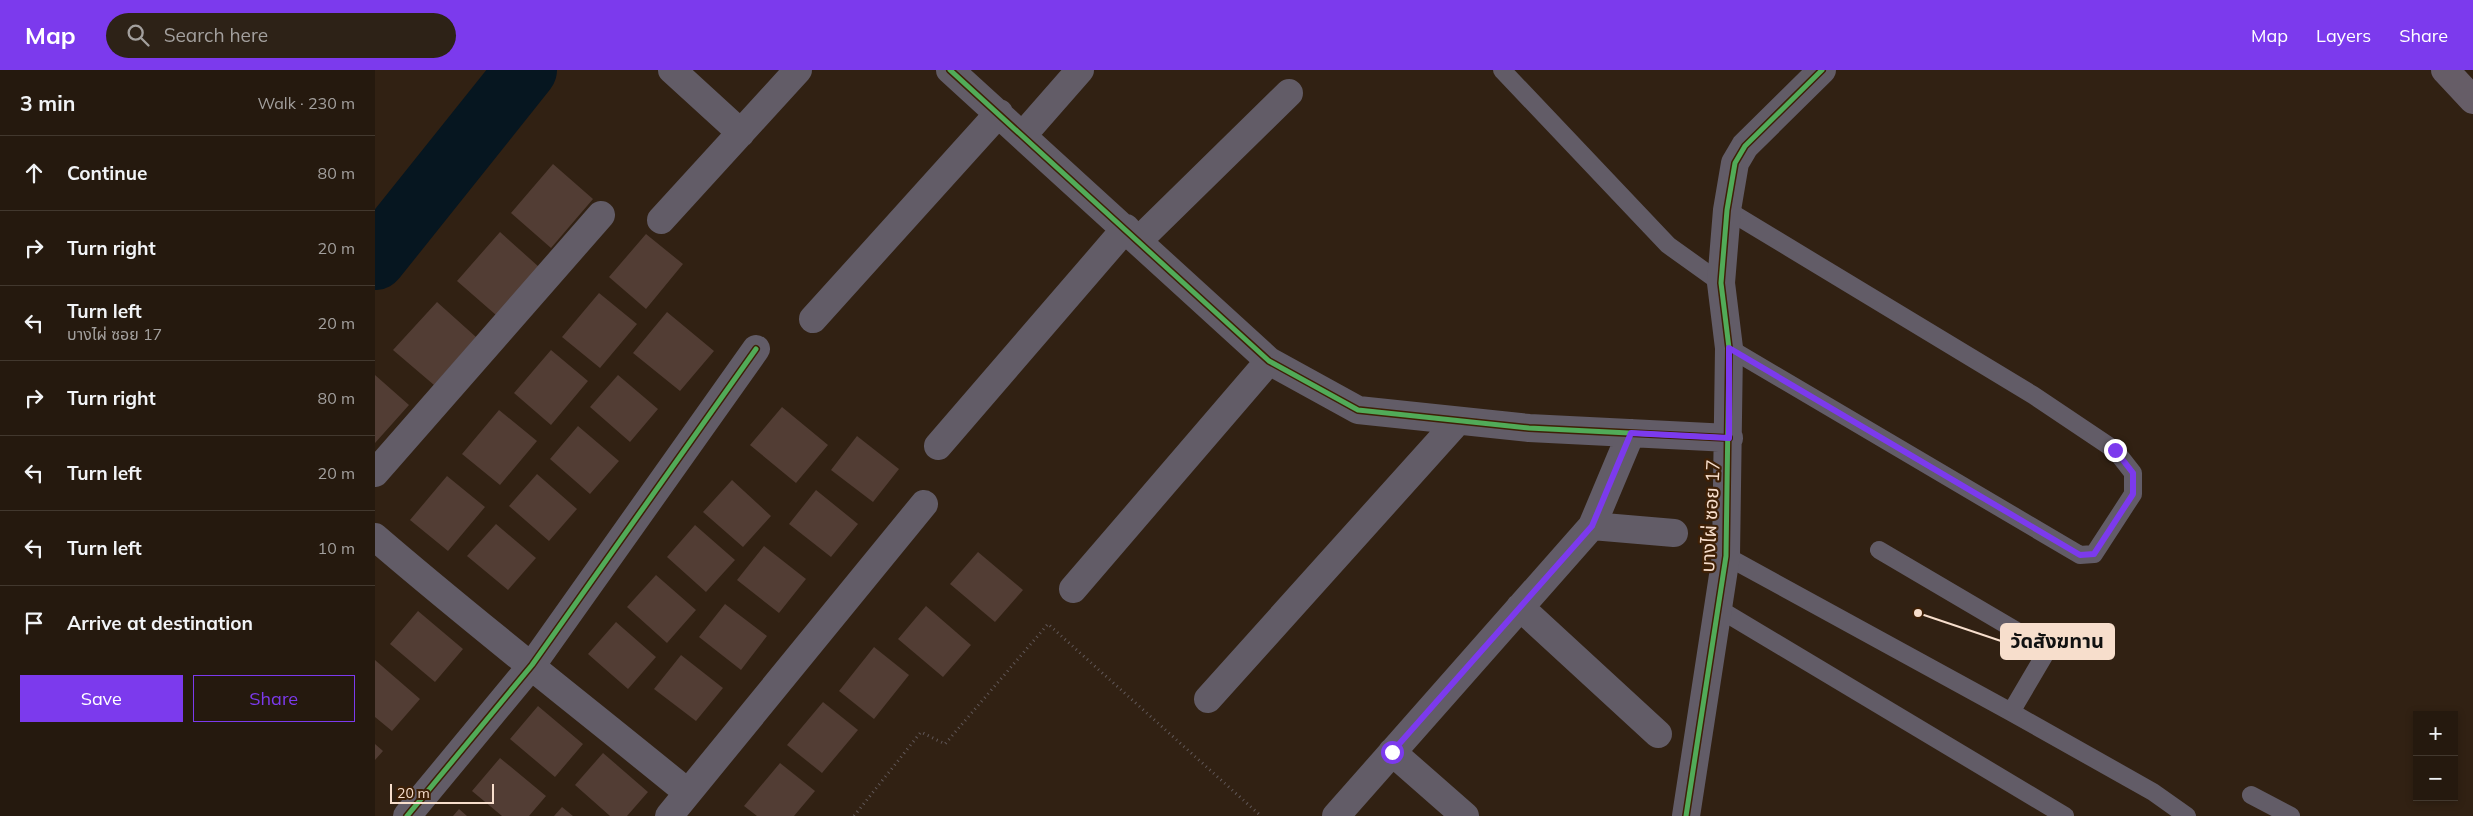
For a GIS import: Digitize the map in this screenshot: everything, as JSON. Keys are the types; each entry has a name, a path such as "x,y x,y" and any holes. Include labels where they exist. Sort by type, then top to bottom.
{"street":[{"path":"672,70 741,133"},
{"path":"661,220 798,70"},
{"path":"950,70 1133,234 1269,361 1358,410 1529,428 1729,438"},
{"path":"1023,135 1080,70"},
{"name":"บางไผ่ ซอย 17","path":"1685,816 1726,556 1729,348 1721,283 1727,210 1735,163 1740,153 1822,70"},
{"path":"2445,70 2473,100"},
{"path":"938,446 1133,234 1289,94"},
{"path":"813,319 999,114"},
{"path":"375,474 601,215"},
{"path":"407,816 531,665 756,348"},
{"path":"1073,589 1269,361"},
{"path":"1208,698 1458,421"},
{"path":"1336,816 1592,526 1631,433"},
{"path":"669,816 924,504"},
{"path":"1592,526 1674,533"},
{"path":"375,537 462,612 531,665 687,792"},
{"path":"1520,607 1658,734"},
{"path":"1392,752 1465,816"}],"lane":[{"path":"1502,70 1668,245 1721,283"},
{"path":"1727,210 2033,395 2115,450 2133,473 2133,494 2094,554 2080,555 1729,348"},
{"path":"1879,550 2032,640 2044,656 2011,712"},
{"path":"1726,556 2153,792 2187,816"},
{"path":"1719,609 2065,816"},
{"path":"2251,795 2291,816"}],"path":[{"path":"854,816 921,732 945,744 1049,624 1261,816"}],"building":[{"path":"553,164 593,199 551,248 511,213"},
{"path":"500,232 539,267 496,315 457,281"},
{"path":"646,234 683,264 646,309 609,277"},
{"path":"599,293 637,324 600,368 562,337"},
{"path":"437,302 476,337 434,385 393,350"},
{"path":"667,312 714,351 680,391 633,353"},
{"path":"551,350 588,381 551,425 514,393"},
{"path":"375,375 409,405 375,443"},
{"path":"618,375 658,409 630,442 590,407"},
{"path":"782,407 828,445 796,483 750,445"},
{"path":"499,410 537,441 500,485 462,454"},
{"path":"578,426 619,461 590,494 550,459"},
{"path":"857,436 899,469 873,502 831,470"},
{"path":"537,474 577,509 549,541 509,506"},
{"path":"447,476 485,507 448,551 410,520"},
{"path":"732,480 771,516 743,547 703,512"},
{"path":"816,490 858,524 831,557 789,524"},
{"path":"496,524 536,558 508,590 467,556"},
{"path":"695,525 735,560 706,592 667,557"},
{"path":"764,546 806,579 779,613 737,580"},
{"path":"978,552 1023,590 995,622 950,584"},
{"path":"656,575 696,610 667,643 627,607"},
{"path":"725,604 767,636 741,670 699,637"},
{"path":"926,606 971,645 943,677 898,639"},
{"path":"418,611 463,649 435,682 390,644"},
{"path":"616,622 656,657 628,689 588,654"},
{"path":"874,647 909,675 874,719 839,691"},
{"path":"681,655 723,688 696,721 654,689"},
{"path":"375,660 420,699 392,731 375,717"},
{"path":"823,702 858,730 822,773 787,745"},
{"path":"538,706 583,744 555,777 510,739"},
{"path":"375,744 383,751 375,760"},
{"path":"603,753 648,792 627,816 610,816 575,785"},
{"path":"500,758 546,796 529,816 502,816 472,791"},
{"path":"780,763 815,791 794,816 757,816 744,806"},
{"path":"562,807 573,816 554,816"},
{"path":"459,809 467,816 453,816"}],"waterway":[{"path":"375,259 526,70"}],"cycle path":[{"path":"950,70 1269,361 1358,410 1529,428 1729,438"},
{"path":"1686,816 1726,556 1729,348 1721,283 1727,210 1735,163 1745,146 1822,70"},
{"path":"407,816 532,665 756,349"}],"place":[{"name":"วัดสังฆทาน","path":"1918,613"}],"route":[{"path":"1392,752 1592,526 1631,433 1729,438 1729,348 2080,555 2094,554 2133,494 2133,473 2115,450"}]}
